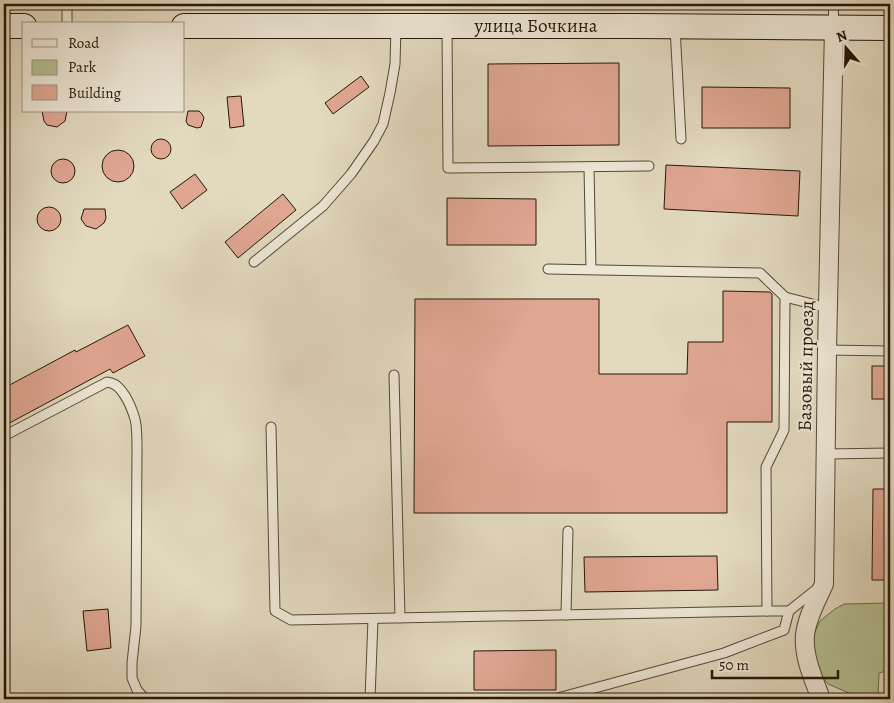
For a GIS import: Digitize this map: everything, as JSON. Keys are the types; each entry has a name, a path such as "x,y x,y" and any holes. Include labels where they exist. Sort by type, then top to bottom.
{"street":[{"path":"4,26 22,26"},
{"name":"улица Бочкина","path":"185,26 890,28"},
{"name":"Базовый проезд","path":"821,699 808,664 805,636 810,617 824,584 834,28"}],"lane":[{"path":"67,4 67,22"},
{"path":"834,4 834,28"},
{"path":"447,26 448,168 649,166"},
{"path":"675,26 681,139"},
{"path":"254,262 323,206 351,174 374,141 382,124 390,93 396,27"},
{"path":"588,167 591,269"},
{"path":"4,251 4,294"},
{"path":"548,269 760,273 785,297 828,308"},
{"path":"767,610 766,468 784,430 785,297"},
{"path":"827,350 890,351"},
{"path":"394,375 400,618"},
{"path":"4,436 107,382 113,383 121,389 135,420 138,447 136,626 132,678 137,690 145,699"},
{"path":"271,427 276,611 291,620 789,611"},
{"path":"826,454 890,453"},
{"path":"566,615 568,531"},
{"path":"554,699 724,652 784,630 789,611 824,584"},
{"path":"370,699 373,619"}],"green space":[{"path":"890,603 890,670 879,673 878,696 849,693 828,684 817,671 812,643 820,621 844,604"}],"building":[{"path":"619,63 619,145 488,146 488,64"},
{"path":"361,76 369,87 333,114 325,103"},
{"path":"702,87 790,88 790,128 702,128"},
{"path":"241,96 244,126 230,128 227,97"},
{"path":"188,111 199,111 202,114 204,118 201,127 197,128 188,125 186,121"},
{"path":"42,112 67,112 65,121 57,127 47,125"},
{"path":"161,139 168,142 171,149 168,156 161,159 154,156 151,149 154,142"},
{"path":"118,150 124,151 129,155 133,160 133,172 129,177 124,181 118,182 112,181 107,177 103,172 102,166 103,160 107,155 112,151"},
{"path":"63,159 72,162 75,171 72,180 63,183 54,180 51,171 54,162"},
{"path":"666,165 800,171 798,216 664,209"},
{"path":"195,174 207,190 182,209 170,192"},
{"path":"283,194 296,210 238,258 225,242"},
{"path":"447,198 536,199 536,245 447,245"},
{"path":"49,207 54,208 60,214 60,224 54,230 49,231 44,230 38,224 37,219 38,214 44,208"},
{"path":"84,209 105,209 106,218 104,223 96,229 86,226 81,219"},
{"path":"723,291 770,292 772,294 772,422 727,422 727,513 414,513 415,299 599,299 599,374 687,374 688,342 723,342"},
{"path":"128,325 145,356 113,373 110,369 4,426 4,388 75,350 76,352"},
{"path":"872,366 890,366 890,399 872,399"},
{"path":"873,489 890,489 890,580 872,580"},
{"path":"717,556 718,590 585,592 584,557"},
{"path":"108,609 111,648 87,651 83,611"},
{"path":"556,650 556,690 474,690 474,651"}]}
